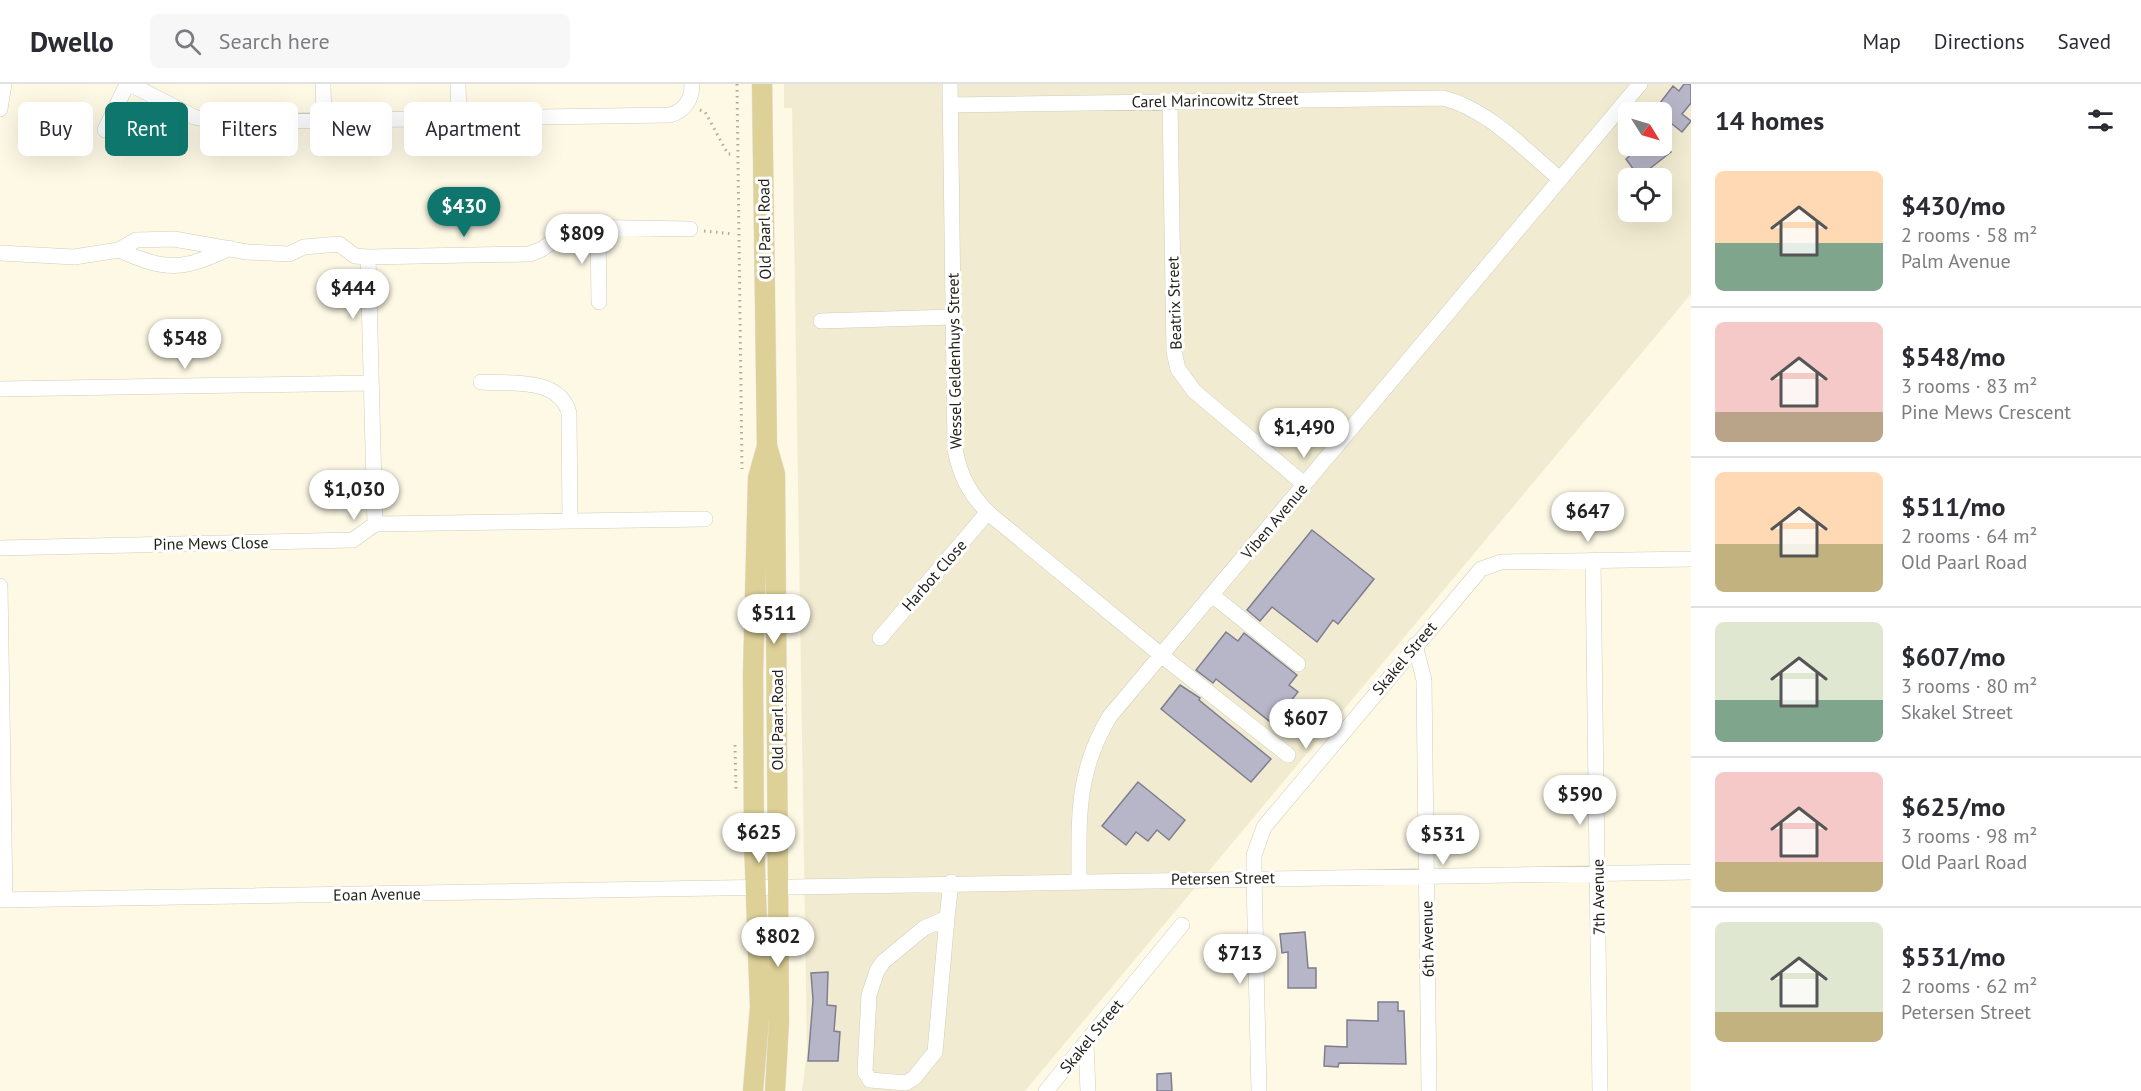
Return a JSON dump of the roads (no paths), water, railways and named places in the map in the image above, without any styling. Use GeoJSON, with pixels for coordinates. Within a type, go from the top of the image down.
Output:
{"type":"FeatureCollection","features":[{"type":"Feature","properties":{"kind":"main road","name":"Old Paarl Road"},"geometry":{"type":"LineString","coordinates":[[762,84],[767,446],[775,474],[779,1022],[775,1091]]}},
{"type":"Feature","properties":{"kind":"main road","name":"Old Paarl Road"},"geometry":{"type":"LineString","coordinates":[[753,1091],[760,1007],[752,736],[758,478],[767,446]]}},
{"type":"Feature","properties":{"kind":"street"},"geometry":{"type":"LineString","coordinates":[[0,109],[4,84]]}},
{"type":"Feature","properties":{"kind":"street"},"geometry":{"type":"LineString","coordinates":[[119,102],[128,84],[207,121],[310,120]]}},
{"type":"Feature","properties":{"kind":"street"},"geometry":{"type":"LineString","coordinates":[[323,84],[324,102]]}},
{"type":"Feature","properties":{"kind":"street"},"geometry":{"type":"LineString","coordinates":[[458,84],[459,102]]}},
{"type":"Feature","properties":{"kind":"street"},"geometry":{"type":"LineString","coordinates":[[542,117],[670,115],[680,111],[688,103],[692,84]]}},
{"type":"Feature","properties":{"kind":"street","name":"Wessel Geldenhuys Street"},"geometry":{"type":"LineString","coordinates":[[950,84],[957,463],[968,489],[988,512],[1161,655],[1288,755]]}},
{"type":"Feature","properties":{"kind":"street","name":"Viben Avenue"},"geometry":{"type":"LineString","coordinates":[[1079,880],[1078,811],[1081,790],[1092,750],[1110,716],[1640,84]]}},
{"type":"Feature","properties":{"kind":"street","name":"Carel Marincowitz Street"},"geometry":{"type":"LineString","coordinates":[[950,105],[1443,98],[1463,104],[1481,114],[1560,179]]}},
{"type":"Feature","properties":{"kind":"street","name":"Beatrix Street"},"geometry":{"type":"LineString","coordinates":[[1170,101],[1174,352],[1178,369],[1194,391],[1304,484]]}},
{"type":"Feature","properties":{"kind":"street"},"geometry":{"type":"LineString","coordinates":[[598,227],[599,302]]}},
{"type":"Feature","properties":{"kind":"street"},"geometry":{"type":"LineString","coordinates":[[0,253],[74,257],[119,250],[136,240],[174,239],[289,254],[303,247],[339,244],[355,256],[368,257],[530,254],[542,249],[570,228],[690,229]]}},
{"type":"Feature","properties":{"kind":"street"},"geometry":{"type":"LineString","coordinates":[[174,239],[176,266]]}},
{"type":"Feature","properties":{"kind":"street"},"geometry":{"type":"LineString","coordinates":[[119,250],[148,263],[176,266],[196,264],[230,248]]}},
{"type":"Feature","properties":{"kind":"street"},"geometry":{"type":"LineString","coordinates":[[368,257],[375,524],[705,519]]}},
{"type":"Feature","properties":{"kind":"street"},"geometry":{"type":"LineString","coordinates":[[821,321],[953,317]]}},
{"type":"Feature","properties":{"kind":"street"},"geometry":{"type":"LineString","coordinates":[[481,382],[538,385],[551,390],[563,399],[568,413],[570,521]]}},
{"type":"Feature","properties":{"kind":"street"},"geometry":{"type":"LineString","coordinates":[[0,389],[371,383]]}},
{"type":"Feature","properties":{"kind":"street","name":"Harbot Close"},"geometry":{"type":"LineString","coordinates":[[880,638],[988,512]]}},
{"type":"Feature","properties":{"kind":"street","name":"Pine Mews Close"},"geometry":{"type":"LineString","coordinates":[[0,548],[353,540],[375,524]]}},
{"type":"Feature","properties":{"kind":"street"},"geometry":{"type":"LineString","coordinates":[[1593,560],[1691,559]]}},
{"type":"Feature","properties":{"kind":"street","name":"Skakel Street"},"geometry":{"type":"LineString","coordinates":[[1259,1091],[1254,855],[1263,827],[1473,576],[1490,564],[1593,560]]}},
{"type":"Feature","properties":{"kind":"street","name":"7th Avenue"},"geometry":{"type":"LineString","coordinates":[[1593,560],[1600,1091]]}},
{"type":"Feature","properties":{"kind":"street"},"geometry":{"type":"LineString","coordinates":[[0,586],[2,900]]}},
{"type":"Feature","properties":{"kind":"street"},"geometry":{"type":"LineString","coordinates":[[1212,595],[1298,664]]}},
{"type":"Feature","properties":{"kind":"street","name":"6th Avenue"},"geometry":{"type":"LineString","coordinates":[[1415,645],[1424,681],[1430,1091]]}},
{"type":"Feature","properties":{"kind":"street","name":"Petersen Street"},"geometry":{"type":"LineString","coordinates":[[755,887],[1254,877],[1691,872]]}},
{"type":"Feature","properties":{"kind":"street"},"geometry":{"type":"LineString","coordinates":[[947,918],[930,923],[884,962],[873,981],[869,995],[865,1072],[875,1082],[906,1083],[911,1081],[935,1052],[951,882]]}},
{"type":"Feature","properties":{"kind":"street","name":"Eoan Avenue"},"geometry":{"type":"LineString","coordinates":[[2,900],[755,887]]}},
{"type":"Feature","properties":{"kind":"street","name":"Skakel Street"},"geometry":{"type":"LineString","coordinates":[[1046,1091],[1182,925]]}},
{"type":"Feature","properties":{"kind":"street"},"geometry":{"type":"LineString","coordinates":[[1086,1043],[1088,1091]]}}]}
